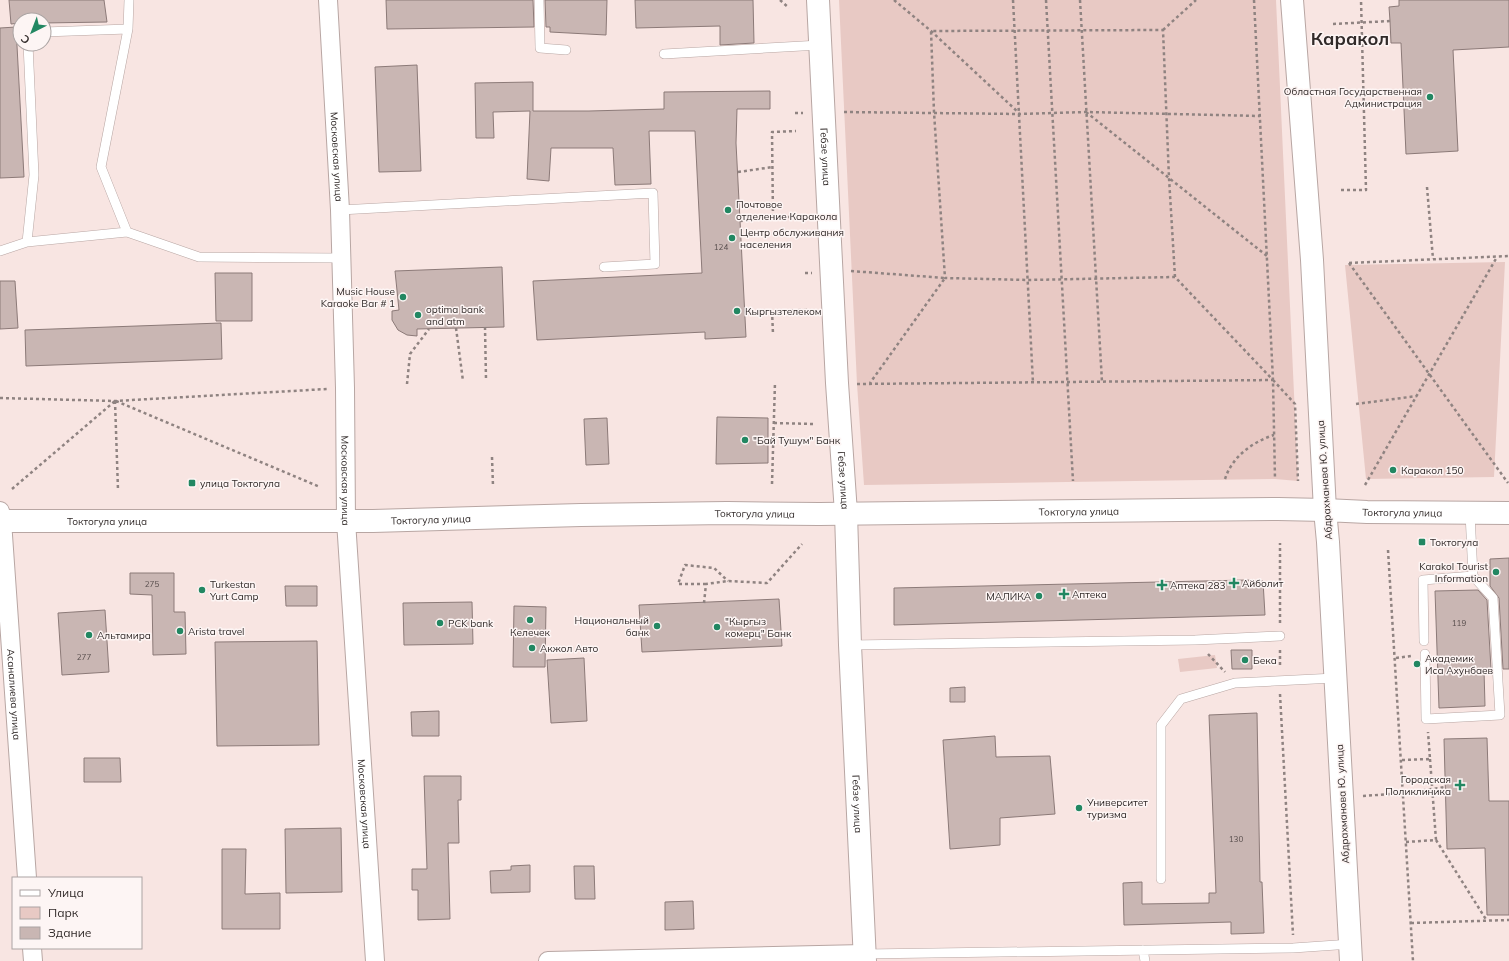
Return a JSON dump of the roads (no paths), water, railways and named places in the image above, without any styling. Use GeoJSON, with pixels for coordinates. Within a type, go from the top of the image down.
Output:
{"type":"FeatureCollection","features":[{"type":"Feature","properties":{"kind":"main road","name":"Гебзе улица"},"geometry":{"type":"LineString","coordinates":[[818,0],[846,513],[850,645],[865,957]]}},
{"type":"Feature","properties":{"kind":"main road","name":"Абдрахманова Ю. улица"},"geometry":{"type":"LineString","coordinates":[[1292,0],[1312,260],[1351,953]]}},
{"type":"Feature","properties":{"kind":"main road","name":"Токтогула улица"},"geometry":{"type":"LineString","coordinates":[[1,518],[346,521],[581,515],[1262,509],[1509,513]]}},
{"type":"Feature","properties":{"kind":"street","name":"Московская улица"},"geometry":{"type":"LineString","coordinates":[[328,0],[340,210],[345,388],[346,521],[375,961]]}},
{"type":"Feature","properties":{"kind":"street","name":"Асаналиева улица"},"geometry":{"type":"LineString","coordinates":[[1,518],[28,877]]}},
{"type":"Feature","properties":{"kind":"street"},"geometry":{"type":"LineString","coordinates":[[32,949],[33,961]]}},
{"type":"Feature","properties":{"kind":"street"},"geometry":{"type":"LineString","coordinates":[[548,961],[865,957]]}},
{"type":"Feature","properties":{"kind":"lane"},"geometry":{"type":"LineString","coordinates":[[127,232],[101,167],[128,29],[129,0]]}},
{"type":"Feature","properties":{"kind":"lane"},"geometry":{"type":"LineString","coordinates":[[539,0],[540,48],[566,50]]}},
{"type":"Feature","properties":{"kind":"lane"},"geometry":{"type":"LineString","coordinates":[[52,32],[128,29]]}},
{"type":"Feature","properties":{"kind":"lane"},"geometry":{"type":"LineString","coordinates":[[664,54],[820,45]]}},
{"type":"Feature","properties":{"kind":"lane"},"geometry":{"type":"LineString","coordinates":[[26,242],[34,175],[28,52]]}},
{"type":"Feature","properties":{"kind":"lane"},"geometry":{"type":"LineString","coordinates":[[340,210],[653,193],[655,264],[604,268]]}},
{"type":"Feature","properties":{"kind":"lane"},"geometry":{"type":"LineString","coordinates":[[0,251],[26,242],[127,232],[199,257],[341,258]]}},
{"type":"Feature","properties":{"kind":"lane"},"geometry":{"type":"LineString","coordinates":[[1425,654],[1426,719],[1500,715],[1493,598],[1473,576],[1470,513]]}},
{"type":"Feature","properties":{"kind":"lane"},"geometry":{"type":"LineString","coordinates":[[1424,641],[1423,580],[1473,576]]}},
{"type":"Feature","properties":{"kind":"lane"},"geometry":{"type":"LineString","coordinates":[[850,645],[1195,640],[1280,636]]}},
{"type":"Feature","properties":{"kind":"lane"},"geometry":{"type":"LineString","coordinates":[[1161,879],[1161,725],[1181,699],[1235,683],[1335,678]]}},
{"type":"Feature","properties":{"kind":"lane"},"geometry":{"type":"LineString","coordinates":[[865,957],[1293,948],[1351,953]]}},
{"type":"Feature","properties":{"kind":"lane"},"geometry":{"type":"LineString","coordinates":[[1143,950],[1145,961]]}},
{"type":"Feature","properties":{"kind":"place","name":"Областная Государственная Администрация"},"geometry":{"type":"Point","coordinates":[1430,97]}},
{"type":"Feature","properties":{"kind":"place","name":"Почтовое отделение Каракола"},"geometry":{"type":"Point","coordinates":[728,210]}},
{"type":"Feature","properties":{"kind":"place","name":"Центр обслуживания населения"},"geometry":{"type":"Point","coordinates":[732,238]}},
{"type":"Feature","properties":{"kind":"place","name":"Music House Karaoke Bar # 1"},"geometry":{"type":"Point","coordinates":[403,297]}},
{"type":"Feature","properties":{"kind":"place","name":"Кыргызтелеком"},"geometry":{"type":"Point","coordinates":[737,311]}},
{"type":"Feature","properties":{"kind":"place","name":"optima bank and atm"},"geometry":{"type":"Point","coordinates":[418,315]}},
{"type":"Feature","properties":{"kind":"place","name":"\"Бай Тушум\" Банк"},"geometry":{"type":"Point","coordinates":[745,440]}},
{"type":"Feature","properties":{"kind":"place","name":"Каракол 150"},"geometry":{"type":"Point","coordinates":[1393,470]}},
{"type":"Feature","properties":{"kind":"place","name":"улица Токтогула"},"geometry":{"type":"Point","coordinates":[192,483]}},
{"type":"Feature","properties":{"kind":"place","name":"Токтогула"},"geometry":{"type":"Point","coordinates":[1422,542]}},
{"type":"Feature","properties":{"kind":"place","name":"Karakol Tourist Information"},"geometry":{"type":"Point","coordinates":[1496,572]}},
{"type":"Feature","properties":{"kind":"place","name":"Айболит"},"geometry":{"type":"Point","coordinates":[1234,583]}},
{"type":"Feature","properties":{"kind":"place","name":"Аптека 283"},"geometry":{"type":"Point","coordinates":[1162,585]}},
{"type":"Feature","properties":{"kind":"place","name":"Turkestan Yurt Camp"},"geometry":{"type":"Point","coordinates":[202,590]}},
{"type":"Feature","properties":{"kind":"place","name":"Аптека"},"geometry":{"type":"Point","coordinates":[1064,594]}},
{"type":"Feature","properties":{"kind":"place","name":"МАЛИКА"},"geometry":{"type":"Point","coordinates":[1039,596]}},
{"type":"Feature","properties":{"kind":"place","name":"Келечек"},"geometry":{"type":"Point","coordinates":[530,620]}},
{"type":"Feature","properties":{"kind":"place","name":"PCK bank"},"geometry":{"type":"Point","coordinates":[440,623]}},
{"type":"Feature","properties":{"kind":"place","name":"Национальный банк"},"geometry":{"type":"Point","coordinates":[657,626]}},
{"type":"Feature","properties":{"kind":"place","name":"\"Кыргыз комерц\" Банк"},"geometry":{"type":"Point","coordinates":[717,627]}},
{"type":"Feature","properties":{"kind":"place","name":"Arista travel"},"geometry":{"type":"Point","coordinates":[180,631]}},
{"type":"Feature","properties":{"kind":"place","name":"Альтамира"},"geometry":{"type":"Point","coordinates":[89,635]}},
{"type":"Feature","properties":{"kind":"place","name":"Акжол Авто"},"geometry":{"type":"Point","coordinates":[532,648]}},
{"type":"Feature","properties":{"kind":"place","name":"Бека"},"geometry":{"type":"Point","coordinates":[1245,660]}},
{"type":"Feature","properties":{"kind":"place","name":"Академик Иса Ахунбаев"},"geometry":{"type":"Point","coordinates":[1417,664]}},
{"type":"Feature","properties":{"kind":"place","name":"Городская Поликлиника"},"geometry":{"type":"Point","coordinates":[1460,785]}},
{"type":"Feature","properties":{"kind":"place","name":"Университет туризма"},"geometry":{"type":"Point","coordinates":[1079,808]}},
{"type":"Feature","properties":{"kind":"district","name":"Каракол"},"geometry":{"type":"Point","coordinates":[1350,39]}}]}
